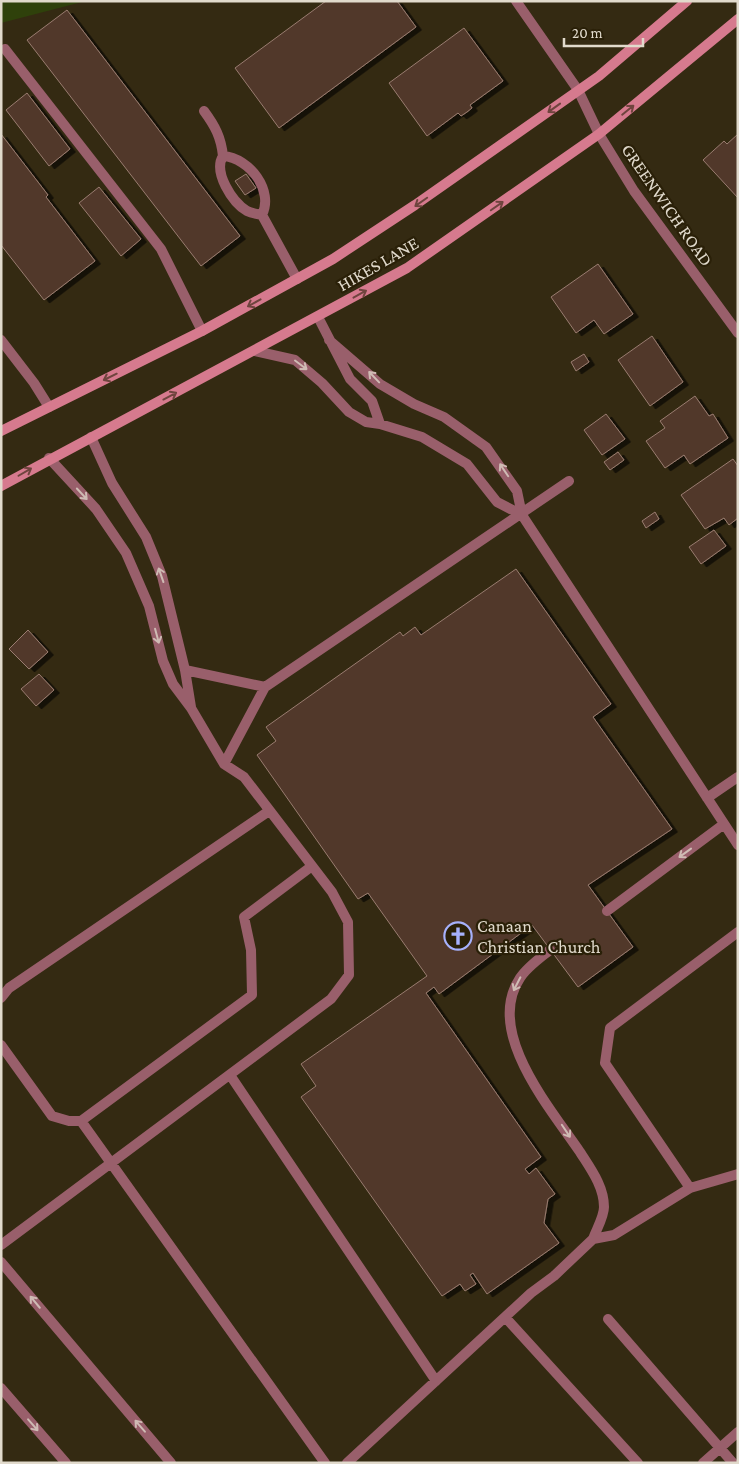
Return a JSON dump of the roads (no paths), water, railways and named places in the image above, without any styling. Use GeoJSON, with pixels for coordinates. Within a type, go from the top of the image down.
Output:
{"type":"FeatureCollection","features":[{"type":"Feature","properties":{"kind":"main road","name":"HIKES LANE"},"geometry":{"type":"LineString","coordinates":[[1,431],[202,331],[333,259],[415,205],[578,90],[687,1]]}},
{"type":"Feature","properties":{"kind":"main road","name":"HIKES LANE"},"geometry":{"type":"LineString","coordinates":[[1,486],[49,458],[91,438],[255,351],[407,268],[599,134],[738,19]]}},
{"type":"Feature","properties":{"kind":"street","name":"GREENWICH ROAD"},"geometry":{"type":"LineString","coordinates":[[516,1],[578,90],[599,134],[634,191],[738,333]]}},
{"type":"Feature","properties":{"kind":"street"},"geometry":{"type":"LineString","coordinates":[[5,49],[161,249],[202,331]]}},
{"type":"Feature","properties":{"kind":"street"},"geometry":{"type":"LineString","coordinates":[[204,111],[216,127],[223,156],[220,162],[220,169],[229,190],[246,210],[262,215],[297,279]]}},
{"type":"Feature","properties":{"kind":"street"},"geometry":{"type":"LineString","coordinates":[[223,156],[230,156],[244,163],[255,175],[266,198],[267,206],[262,215]]}},
{"type":"Feature","properties":{"kind":"street"},"geometry":{"type":"LineString","coordinates":[[318,317],[350,379],[372,401],[380,424]]}},
{"type":"Feature","properties":{"kind":"street"},"geometry":{"type":"LineString","coordinates":[[1,340],[34,382],[49,407]]}},
{"type":"Feature","properties":{"kind":"street"},"geometry":{"type":"LineString","coordinates":[[329,340],[369,372],[380,384],[414,404],[444,417],[486,447],[517,491],[522,515],[738,845]]}},
{"type":"Feature","properties":{"kind":"street"},"geometry":{"type":"LineString","coordinates":[[255,351],[295,360],[322,383],[349,412],[366,422],[380,424],[422,437],[467,464],[498,502],[522,515]]}},
{"type":"Feature","properties":{"kind":"street"},"geometry":{"type":"LineString","coordinates":[[91,438],[112,483],[133,513],[162,576],[185,670],[191,708]]}},
{"type":"Feature","properties":{"kind":"street"},"geometry":{"type":"LineString","coordinates":[[1,1245],[331,999],[349,976],[348,922],[332,892],[268,811],[244,777],[224,764],[191,708],[173,684],[163,661],[149,606],[126,553],[96,510],[49,458]]}},
{"type":"Feature","properties":{"kind":"street"},"geometry":{"type":"LineString","coordinates":[[224,764],[265,686],[522,515],[569,481]]}},
{"type":"Feature","properties":{"kind":"street"},"geometry":{"type":"LineString","coordinates":[[185,670],[265,686]]}},
{"type":"Feature","properties":{"kind":"street"},"geometry":{"type":"LineString","coordinates":[[707,798],[738,777]]}},
{"type":"Feature","properties":{"kind":"street"},"geometry":{"type":"LineString","coordinates":[[1,998],[9,988],[268,811]]}},
{"type":"Feature","properties":{"kind":"street"},"geometry":{"type":"LineString","coordinates":[[606,911],[724,824]]}},
{"type":"Feature","properties":{"kind":"street"},"geometry":{"type":"LineString","coordinates":[[1,1045],[52,1116],[69,1121],[81,1121],[252,995],[251,950],[244,916],[312,866]]}},
{"type":"Feature","properties":{"kind":"street"},"geometry":{"type":"LineString","coordinates":[[690,1188],[606,1063],[610,1028],[738,932]]}},
{"type":"Feature","properties":{"kind":"street"},"geometry":{"type":"LineString","coordinates":[[347,1463],[504,1317],[554,1276],[593,1239],[604,1208],[597,1178],[532,1080],[521,1061],[513,1038],[510,1014],[513,993],[520,978],[550,950]]}},
{"type":"Feature","properties":{"kind":"street"},"geometry":{"type":"LineString","coordinates":[[230,1075],[436,1381]]}},
{"type":"Feature","properties":{"kind":"street"},"geometry":{"type":"LineString","coordinates":[[81,1121],[325,1463]]}},
{"type":"Feature","properties":{"kind":"street"},"geometry":{"type":"LineString","coordinates":[[593,1239],[614,1235],[690,1188],[738,1174]]}},
{"type":"Feature","properties":{"kind":"street"},"geometry":{"type":"LineString","coordinates":[[1,1262],[171,1463]]}},
{"type":"Feature","properties":{"kind":"street"},"geometry":{"type":"LineString","coordinates":[[504,1317],[638,1463]]}},
{"type":"Feature","properties":{"kind":"street"},"geometry":{"type":"LineString","coordinates":[[608,1319],[733,1463]]}},
{"type":"Feature","properties":{"kind":"street"},"geometry":{"type":"LineString","coordinates":[[1,1388],[66,1463]]}},
{"type":"Feature","properties":{"kind":"street"},"geometry":{"type":"LineString","coordinates":[[703,1463],[738,1432]]}},
{"type":"Feature","properties":{"kind":"place","name":"Canaan Christian Church"},"geometry":{"type":"Point","coordinates":[458,936]}}]}
